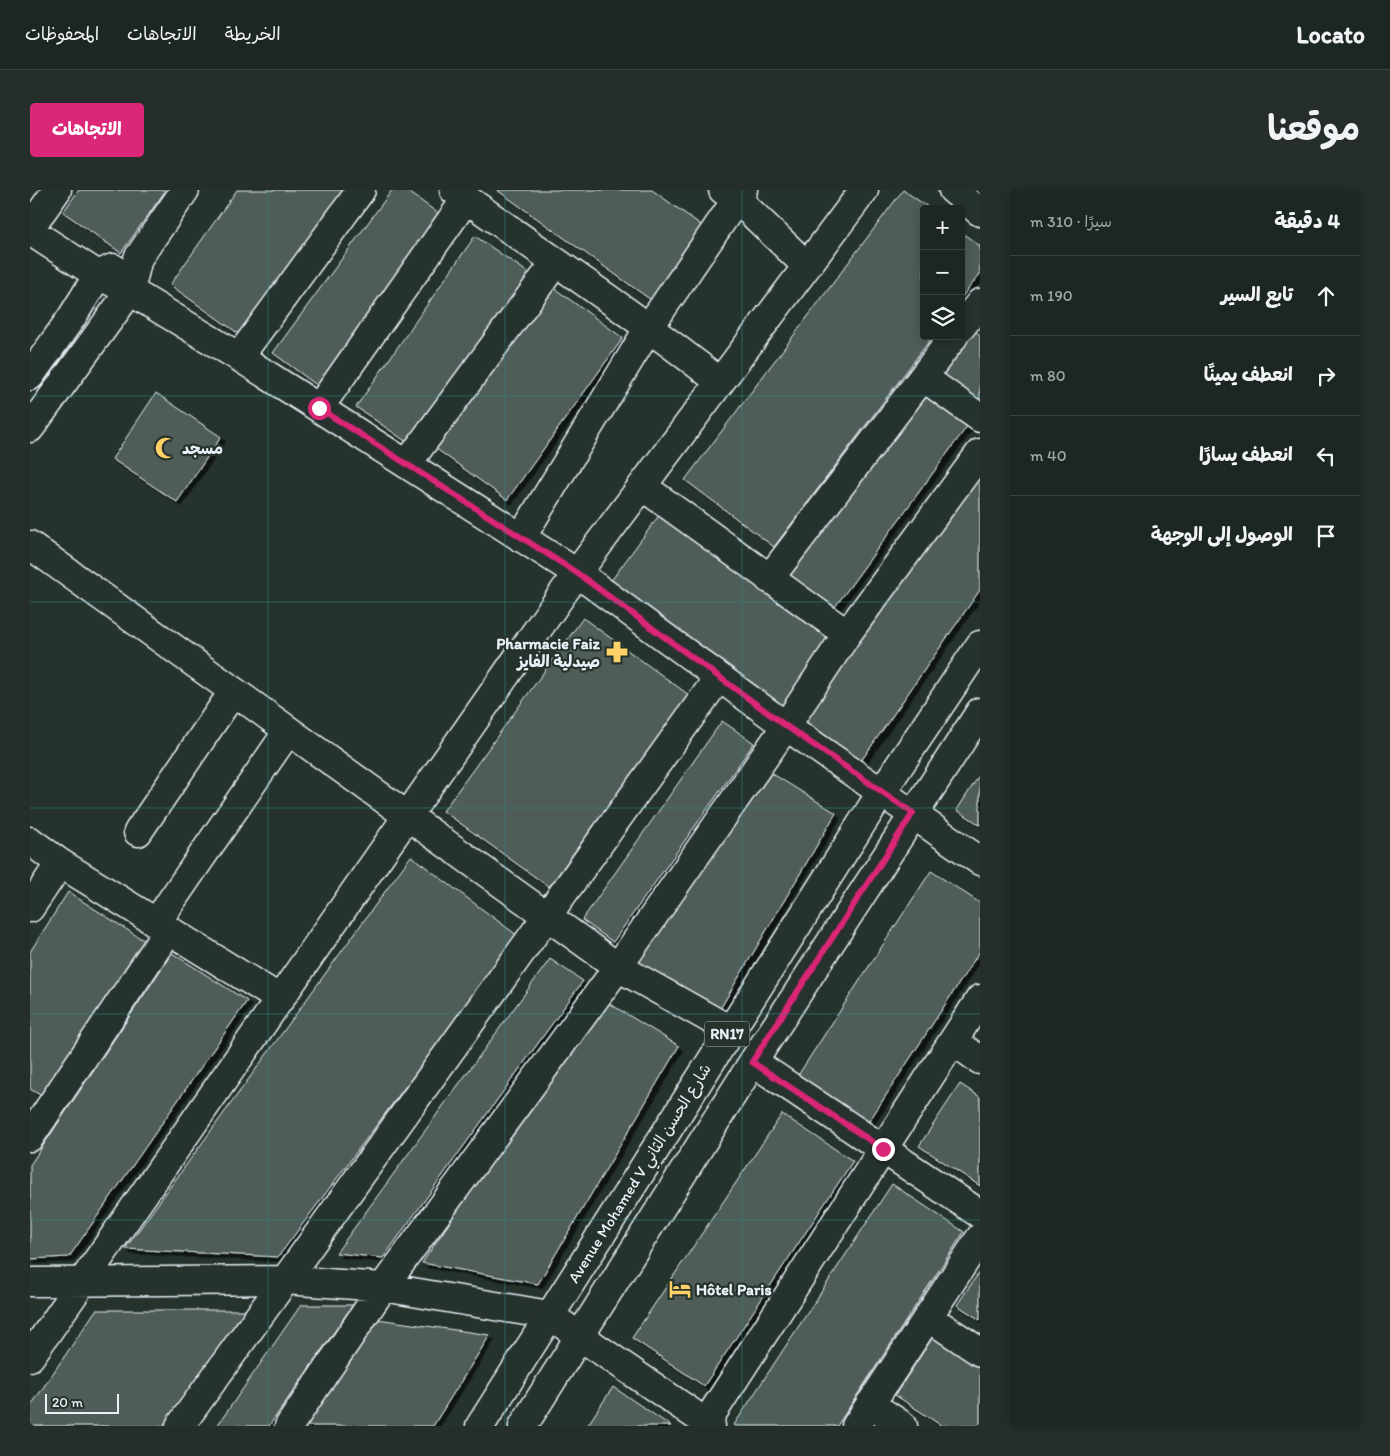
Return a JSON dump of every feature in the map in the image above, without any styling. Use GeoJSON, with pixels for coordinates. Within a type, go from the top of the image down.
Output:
{"type":"FeatureCollection","features":[{"type":"Feature","properties":{"kind":"street"},"geometry":{"type":"LineString","coordinates":[[57,190],[30,230],[98,274],[130,291],[239,357],[577,573],[786,726],[980,861]]}},
{"type":"Feature","properties":{"kind":"street"},"geometry":{"type":"LineString","coordinates":[[30,428],[130,291],[138,258],[185,190]]}},
{"type":"Feature","properties":{"kind":"street"},"geometry":{"type":"LineString","coordinates":[[239,357],[361,190]]}},
{"type":"Feature","properties":{"kind":"street"},"geometry":{"type":"LineString","coordinates":[[30,1357],[577,573],[864,190]]}},
{"type":"Feature","properties":{"kind":"street"},"geometry":{"type":"LineString","coordinates":[[952,190],[980,212]]}},
{"type":"Feature","properties":{"kind":"street"},"geometry":{"type":"LineString","coordinates":[[521,538],[650,326],[735,193],[807,266]]}},
{"type":"Feature","properties":{"kind":"street"},"geometry":{"type":"LineString","coordinates":[[319,408],[460,194],[555,262],[650,326],[720,382]]}},
{"type":"Feature","properties":{"kind":"street"},"geometry":{"type":"LineString","coordinates":[[30,376],[72,317],[98,274],[138,258]]}},
{"type":"Feature","properties":{"kind":"street"},"geometry":{"type":"LineString","coordinates":[[407,464],[555,262]]}},
{"type":"Feature","properties":{"kind":"street"},"geometry":{"type":"LineString","coordinates":[[965,322],[980,303]]}},
{"type":"Feature","properties":{"kind":"street"},"geometry":{"type":"LineString","coordinates":[[769,579],[951,340]]}},
{"type":"Feature","properties":{"kind":"street"},"geometry":{"type":"LineString","coordinates":[[923,377],[980,418]]}},
{"type":"Feature","properties":{"kind":"street"},"geometry":{"type":"LineString","coordinates":[[289,1426],[384,1287],[618,967],[786,726],[847,634],[980,453]]}},
{"type":"Feature","properties":{"kind":"street"},"geometry":{"type":"LineString","coordinates":[[642,486],[847,634]]}},
{"type":"Feature","properties":{"kind":"street"},"geometry":{"type":"LineString","coordinates":[[30,545],[618,967],[730,1030]]}},
{"type":"Feature","properties":{"kind":"street","name":"Avenue Mohamed V شارع الحسن الثاني"},"geometry":{"type":"LineString","coordinates":[[480,1426],[730,1030],[882,793],[980,645]]}},
{"type":"Feature","properties":{"kind":"street"},"geometry":{"type":"LineString","coordinates":[[180,1426],[545,916],[719,677]]}},
{"type":"Feature","properties":{"kind":"street"},"geometry":{"type":"LineString","coordinates":[[138,832],[233,692]]}},
{"type":"Feature","properties":{"kind":"street","name":"RN17"},"geometry":{"type":"LineString","coordinates":[[522,1426],[752,1062],[980,712]]}},
{"type":"Feature","properties":{"kind":"street"},"geometry":{"type":"LineString","coordinates":[[34,1121],[288,731]]}},
{"type":"Feature","properties":{"kind":"street"},"geometry":{"type":"LineString","coordinates":[[30,841],[60,863],[280,999]]}},
{"type":"Feature","properties":{"kind":"street"},"geometry":{"type":"LineString","coordinates":[[30,908],[60,863]]}},
{"type":"Feature","properties":{"kind":"street"},"geometry":{"type":"LineString","coordinates":[[30,1282],[285,1280],[384,1287],[549,1315],[707,1425],[980,999]]}},
{"type":"Feature","properties":{"kind":"street"},"geometry":{"type":"LineString","coordinates":[[953,1041],[980,1060]]}},
{"type":"Feature","properties":{"kind":"street"},"geometry":{"type":"LineString","coordinates":[[752,1062],[980,1214]]}},
{"type":"Feature","properties":{"kind":"street"},"geometry":{"type":"LineString","coordinates":[[904,1426],[863,1415],[980,1238]]}},
{"type":"Feature","properties":{"kind":"street"},"geometry":{"type":"LineString","coordinates":[[928,1317],[980,1352]]}},
{"type":"Feature","properties":{"kind":"building"},"geometry":{"type":"Polygon","coordinates":[[[79,190],[166,190],[121,253],[63,212],[79,190]]]}},
{"type":"Feature","properties":{"kind":"building"},"geometry":{"type":"Polygon","coordinates":[[[237,190],[352,190],[246,339],[170,285],[237,190]]]}},
{"type":"Feature","properties":{"kind":"building"},"geometry":{"type":"Polygon","coordinates":[[[392,190],[406,190],[446,219],[322,389],[273,353],[392,190]]]}},
{"type":"Feature","properties":{"kind":"building"},"geometry":{"type":"Polygon","coordinates":[[[497,190],[652,190],[704,227],[651,300],[497,190]]]}},
{"type":"Feature","properties":{"kind":"building"},"geometry":{"type":"Polygon","coordinates":[[[903,190],[925,205],[920,205],[920,340],[930,340],[774,547],[685,480],[903,190]]]}},
{"type":"Feature","properties":{"kind":"building"},"geometry":{"type":"Polygon","coordinates":[[[965,235],[980,246],[980,274],[965,293],[965,235]]]}},
{"type":"Feature","properties":{"kind":"building"},"geometry":{"type":"Polygon","coordinates":[[[475,236],[533,276],[414,447],[356,407],[475,236]]]}},
{"type":"Feature","properties":{"kind":"building"},"geometry":{"type":"Polygon","coordinates":[[[551,286],[623,338],[507,500],[435,448],[551,286]]]}},
{"type":"Feature","properties":{"kind":"building"},"geometry":{"type":"Polygon","coordinates":[[[974,330],[980,335],[980,403],[941,374],[974,330]]]}},
{"type":"Feature","properties":{"kind":"building"},"geometry":{"type":"Polygon","coordinates":[[[923,391],[968,425],[832,611],[786,577],[923,391]]]}},
{"type":"Feature","properties":{"kind":"building","name":"مسجد"},"geometry":{"type":"Polygon","coordinates":[[[156,393],[221,437],[177,502],[112,459],[156,393]]]}},
{"type":"Feature","properties":{"kind":"building"},"geometry":{"type":"Polygon","coordinates":[[[980,467],[980,590],[861,761],[804,721],[980,467]]]}},
{"type":"Feature","properties":{"kind":"building"},"geometry":{"type":"Polygon","coordinates":[[[660,514],[834,641],[782,712],[608,585],[660,514]]]}},
{"type":"Feature","properties":{"kind":"building"},"geometry":{"type":"Polygon","coordinates":[[[583,618],[689,695],[549,887],[443,811],[583,618]]]}},
{"type":"Feature","properties":{"kind":"building"},"geometry":{"type":"Polygon","coordinates":[[[722,721],[754,743],[613,942],[582,920],[722,721]]]}},
{"type":"Feature","properties":{"kind":"building"},"geometry":{"type":"Polygon","coordinates":[[[763,768],[836,813],[720,1009],[632,962],[763,768]]]}},
{"type":"Feature","properties":{"kind":"building"},"geometry":{"type":"Polygon","coordinates":[[[980,774],[980,825],[957,810],[980,774]]]}},
{"type":"Feature","properties":{"kind":"building"},"geometry":{"type":"Polygon","coordinates":[[[411,856],[518,936],[278,1257],[125,1249],[411,856]]]}},
{"type":"Feature","properties":{"kind":"building"},"geometry":{"type":"Polygon","coordinates":[[[931,871],[980,903],[980,951],[866,1126],[795,1080],[931,871]]]}},
{"type":"Feature","properties":{"kind":"building"},"geometry":{"type":"Polygon","coordinates":[[[68,892],[151,945],[45,1098],[30,1089],[30,952],[68,892]]]}},
{"type":"Feature","properties":{"kind":"building"},"geometry":{"type":"Polygon","coordinates":[[[172,953],[247,1001],[69,1257],[30,1259],[30,1165],[172,953]]]}},
{"type":"Feature","properties":{"kind":"building"},"geometry":{"type":"Polygon","coordinates":[[[550,959],[583,981],[383,1258],[336,1253],[550,959]]]}},
{"type":"Feature","properties":{"kind":"building"},"geometry":{"type":"Polygon","coordinates":[[[602,999],[679,1046],[538,1284],[422,1263],[602,999]]]}},
{"type":"Feature","properties":{"kind":"building"},"geometry":{"type":"Polygon","coordinates":[[[960,1084],[980,1097],[980,1186],[919,1146],[960,1084]]]}},
{"type":"Feature","properties":{"kind":"building"},"geometry":{"type":"Polygon","coordinates":[[[782,1114],[853,1161],[704,1386],[632,1338],[782,1114]]]}},
{"type":"Feature","properties":{"kind":"building"},"geometry":{"type":"Polygon","coordinates":[[[892,1184],[964,1232],[837,1426],[734,1425],[892,1184]]]}},
{"type":"Feature","properties":{"kind":"building"},"geometry":{"type":"Polygon","coordinates":[[[980,1271],[980,1320],[957,1305],[980,1271]]]}},
{"type":"Feature","properties":{"kind":"building"},"geometry":{"type":"Polygon","coordinates":[[[301,1305],[353,1305],[269,1426],[217,1426],[301,1305]]]}},
{"type":"Feature","properties":{"kind":"building"},"geometry":{"type":"Polygon","coordinates":[[[96,1310],[245,1310],[163,1426],[30,1426],[30,1407],[96,1310]]]}},
{"type":"Feature","properties":{"kind":"building"},"geometry":{"type":"Polygon","coordinates":[[[377,1319],[490,1335],[433,1426],[304,1426],[377,1319]]]}},
{"type":"Feature","properties":{"kind":"building"},"geometry":{"type":"Polygon","coordinates":[[[933,1337],[980,1368],[980,1426],[942,1426],[895,1395],[933,1337]]]}},
{"type":"Feature","properties":{"kind":"building"},"geometry":{"type":"Polygon","coordinates":[[[613,1387],[671,1426],[587,1426],[613,1387]]]}},
{"type":"Feature","properties":{"kind":"place","name":"مسجد"},"geometry":{"type":"Point","coordinates":[166,448]}},
{"type":"Feature","properties":{"kind":"place","name":"Pharmacie Faiz صيدلية الفايز"},"geometry":{"type":"Point","coordinates":[617,652]}},
{"type":"Feature","properties":{"kind":"place","name":"Hôtel Paris"},"geometry":{"type":"Point","coordinates":[680,1289]}},
{"type":"Feature","properties":{"kind":"route"},"geometry":{"type":"LineString","coordinates":[[319,408],[577,573],[786,726],[913,813],[752,1062],[883,1149]]}}]}
